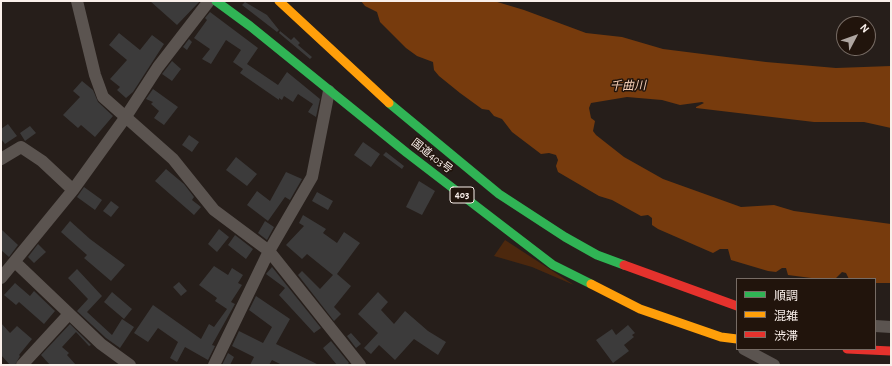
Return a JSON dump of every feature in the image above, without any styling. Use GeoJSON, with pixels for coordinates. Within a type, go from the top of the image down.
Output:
{"type":"FeatureCollection","features":[{"type":"Feature","properties":{"kind":"main road","name":"国道403号"},"geometry":{"type":"LineString","coordinates":[[216,1],[250,26],[330,91],[554,265],[640,309],[720,337],[736,339]]}},
{"type":"Feature","properties":{"kind":"main road"},"geometry":{"type":"LineString","coordinates":[[279,1],[383,98],[499,194],[598,255],[692,291],[736,306]]}},
{"type":"Feature","properties":{"kind":"main road"},"geometry":{"type":"LineString","coordinates":[[869,350],[891,351]]}},
{"type":"Feature","properties":{"kind":"street"},"geometry":{"type":"LineString","coordinates":[[77,1],[95,75],[103,97],[173,159],[214,210],[269,251],[360,365]]}},
{"type":"Feature","properties":{"kind":"street"},"geometry":{"type":"LineString","coordinates":[[1,278],[73,190],[125,118],[158,67],[209,1]]}},
{"type":"Feature","properties":{"kind":"street"},"geometry":{"type":"LineString","coordinates":[[214,365],[269,251],[312,177],[330,91]]}},
{"type":"Feature","properties":{"kind":"street"},"geometry":{"type":"LineString","coordinates":[[1,159],[21,147],[42,161],[73,190]]}},
{"type":"Feature","properties":{"kind":"street"},"geometry":{"type":"LineString","coordinates":[[15,262],[101,344],[130,365]]}},
{"type":"Feature","properties":{"kind":"street"},"geometry":{"type":"LineString","coordinates":[[22,365],[69,314]]}},
{"type":"Feature","properties":{"kind":"street"},"geometry":{"type":"LineString","coordinates":[[876,326],[891,327]]}},
{"type":"Feature","properties":{"kind":"street"},"geometry":{"type":"LineString","coordinates":[[720,337],[736,345]]}},
{"type":"Feature","properties":{"kind":"street"},"geometry":{"type":"LineString","coordinates":[[746,350],[774,365]]}},
{"type":"Feature","properties":{"kind":"shaded area"},"geometry":{"type":"Polygon","coordinates":[[[505,240],[574,285],[532,267],[494,256],[505,240]]]}},
{"type":"Feature","properties":{"kind":"water","name":"千曲川"},"geometry":{"type":"Polygon","coordinates":[[[361,1],[494,1],[524,10],[586,33],[622,37],[663,49],[766,62],[836,68],[891,66],[891,128],[864,122],[814,122],[696,108],[704,103],[702,102],[680,105],[662,100],[627,97],[591,103],[589,108],[591,118],[595,121],[593,131],[596,135],[624,157],[663,179],[741,207],[774,205],[794,211],[891,224],[891,283],[876,283],[876,278],[848,278],[846,273],[842,272],[836,278],[811,278],[788,275],[786,268],[782,268],[776,272],[768,271],[731,260],[728,249],[720,249],[713,253],[658,229],[652,225],[652,218],[648,215],[641,216],[612,200],[599,196],[558,172],[556,166],[558,160],[556,155],[549,153],[541,154],[512,132],[502,119],[494,116],[489,110],[482,109],[460,93],[439,76],[434,70],[433,62],[417,56],[406,48],[380,22],[377,12],[365,6],[361,1]]]}},
{"type":"Feature","properties":{"kind":"building"},"geometry":{"type":"Polygon","coordinates":[[[150,1],[200,1],[177,25],[150,1]]]}},
{"type":"Feature","properties":{"kind":"building"},"geometry":{"type":"Polygon","coordinates":[[[245,2],[267,15],[279,30],[277,32],[242,5],[245,2]]]}},
{"type":"Feature","properties":{"kind":"building"},"geometry":{"type":"Polygon","coordinates":[[[210,12],[258,48],[247,64],[278,85],[287,72],[320,99],[316,117],[308,112],[313,104],[298,94],[293,102],[284,96],[282,100],[279,98],[279,100],[240,73],[243,69],[233,62],[241,50],[226,40],[211,64],[202,59],[210,49],[194,38],[207,20],[205,18],[210,12]]]}},
{"type":"Feature","properties":{"kind":"building"},"geometry":{"type":"Polygon","coordinates":[[[280,31],[291,40],[294,37],[300,43],[298,45],[312,57],[310,59],[279,33],[280,31]]]}},
{"type":"Feature","properties":{"kind":"building"},"geometry":{"type":"Polygon","coordinates":[[[119,33],[140,50],[152,35],[164,44],[133,92],[126,98],[117,90],[120,87],[110,79],[127,60],[109,45],[119,33]]]}},
{"type":"Feature","properties":{"kind":"building"},"geometry":{"type":"Polygon","coordinates":[[[189,39],[192,42],[187,50],[183,47],[189,39]]]}},
{"type":"Feature","properties":{"kind":"building"},"geometry":{"type":"Polygon","coordinates":[[[172,61],[181,69],[172,81],[162,74],[172,61]]]}},
{"type":"Feature","properties":{"kind":"building"},"geometry":{"type":"Polygon","coordinates":[[[82,81],[93,90],[98,102],[113,116],[95,137],[81,125],[78,128],[63,115],[80,97],[73,91],[82,81]]]}},
{"type":"Feature","properties":{"kind":"building"},"geometry":{"type":"Polygon","coordinates":[[[153,89],[178,107],[164,125],[154,118],[159,111],[151,104],[153,102],[146,99],[153,89]]]}},
{"type":"Feature","properties":{"kind":"building"},"geometry":{"type":"Polygon","coordinates":[[[8,124],[17,136],[5,144],[1,139],[1,129],[8,124]]]}},
{"type":"Feature","properties":{"kind":"building"},"geometry":{"type":"Polygon","coordinates":[[[30,126],[36,133],[25,141],[20,133],[30,126]]]}},
{"type":"Feature","properties":{"kind":"building"},"geometry":{"type":"Polygon","coordinates":[[[189,135],[199,142],[192,152],[182,145],[189,135]]]}},
{"type":"Feature","properties":{"kind":"building"},"geometry":{"type":"Polygon","coordinates":[[[363,142],[380,154],[371,167],[354,155],[363,142]]]}},
{"type":"Feature","properties":{"kind":"building"},"geometry":{"type":"Polygon","coordinates":[[[386,152],[404,166],[402,169],[383,155],[386,152]]]}},
{"type":"Feature","properties":{"kind":"building"},"geometry":{"type":"Polygon","coordinates":[[[236,157],[257,174],[247,186],[226,170],[236,157]]]}},
{"type":"Feature","properties":{"kind":"building"},"geometry":{"type":"Polygon","coordinates":[[[166,169],[184,184],[194,197],[192,200],[201,207],[194,215],[155,181],[166,169]]]}},
{"type":"Feature","properties":{"kind":"building"},"geometry":{"type":"Polygon","coordinates":[[[286,172],[302,179],[290,200],[285,197],[268,221],[247,205],[257,191],[270,201],[286,172]]]}},
{"type":"Feature","properties":{"kind":"building"},"geometry":{"type":"Polygon","coordinates":[[[419,181],[435,191],[422,215],[406,207],[419,181]]]}},
{"type":"Feature","properties":{"kind":"building"},"geometry":{"type":"Polygon","coordinates":[[[84,187],[102,200],[95,210],[77,197],[84,187]]]}},
{"type":"Feature","properties":{"kind":"building"},"geometry":{"type":"Polygon","coordinates":[[[317,192],[333,201],[328,210],[312,201],[317,192]]]}},
{"type":"Feature","properties":{"kind":"building"},"geometry":{"type":"Polygon","coordinates":[[[111,201],[119,207],[111,217],[103,211],[111,201]]]}},
{"type":"Feature","properties":{"kind":"building"},"geometry":{"type":"Polygon","coordinates":[[[303,215],[326,229],[323,233],[337,243],[344,232],[360,243],[337,274],[351,286],[334,307],[341,314],[334,321],[298,275],[302,271],[320,289],[333,275],[307,254],[302,259],[286,245],[304,226],[299,223],[303,215]]]}},
{"type":"Feature","properties":{"kind":"building"},"geometry":{"type":"Polygon","coordinates":[[[70,221],[90,239],[125,265],[111,281],[84,258],[87,255],[61,232],[70,221]]]}},
{"type":"Feature","properties":{"kind":"building"},"geometry":{"type":"Polygon","coordinates":[[[265,221],[274,227],[267,240],[258,233],[265,221]]]}},
{"type":"Feature","properties":{"kind":"building"},"geometry":{"type":"Polygon","coordinates":[[[1,229],[18,245],[9,257],[1,250],[1,229]]]}},
{"type":"Feature","properties":{"kind":"building"},"geometry":{"type":"Polygon","coordinates":[[[219,229],[229,237],[217,252],[208,244],[219,229]]]}},
{"type":"Feature","properties":{"kind":"building"},"geometry":{"type":"Polygon","coordinates":[[[235,235],[253,249],[246,259],[228,245],[235,235]]]}},
{"type":"Feature","properties":{"kind":"building"},"geometry":{"type":"Polygon","coordinates":[[[38,244],[46,252],[34,263],[28,257],[38,244]]]}},
{"type":"Feature","properties":{"kind":"building"},"geometry":{"type":"Polygon","coordinates":[[[214,266],[228,275],[232,268],[243,275],[238,283],[242,285],[231,302],[235,304],[212,345],[215,346],[208,360],[185,347],[177,362],[170,358],[178,342],[158,328],[148,342],[134,333],[153,305],[201,339],[209,324],[214,327],[227,309],[215,301],[217,298],[199,285],[214,266]]]}},
{"type":"Feature","properties":{"kind":"building"},"geometry":{"type":"Polygon","coordinates":[[[272,267],[321,328],[314,333],[279,295],[285,288],[266,274],[272,267]]]}},
{"type":"Feature","properties":{"kind":"building"},"geometry":{"type":"Polygon","coordinates":[[[77,269],[102,296],[87,312],[112,335],[122,319],[134,327],[120,348],[106,338],[77,311],[88,299],[68,278],[77,269]]]}},
{"type":"Feature","properties":{"kind":"building"},"geometry":{"type":"Polygon","coordinates":[[[179,282],[187,291],[181,296],[173,287],[179,282]]]}},
{"type":"Feature","properties":{"kind":"building"},"geometry":{"type":"Polygon","coordinates":[[[15,283],[30,296],[34,291],[55,311],[44,324],[19,302],[16,305],[4,295],[15,283]]]}},
{"type":"Feature","properties":{"kind":"building"},"geometry":{"type":"Polygon","coordinates":[[[112,292],[132,309],[124,319],[104,302],[112,292]]]}},
{"type":"Feature","properties":{"kind":"building"},"geometry":{"type":"Polygon","coordinates":[[[378,292],[388,302],[381,310],[394,324],[405,311],[428,331],[446,342],[438,355],[414,339],[395,360],[379,345],[371,354],[364,348],[378,333],[358,314],[378,292]]]}},
{"type":"Feature","properties":{"kind":"building"},"geometry":{"type":"Polygon","coordinates":[[[256,296],[290,319],[276,344],[319,365],[282,365],[272,360],[269,365],[250,365],[254,357],[232,346],[239,331],[263,343],[272,327],[249,310],[256,296]]]}},
{"type":"Feature","properties":{"kind":"building"},"geometry":{"type":"Polygon","coordinates":[[[1,323],[10,333],[17,326],[32,339],[19,355],[20,356],[15,365],[10,365],[1,355],[1,323]]]}},
{"type":"Feature","properties":{"kind":"building"},"geometry":{"type":"Polygon","coordinates":[[[70,324],[91,345],[89,346],[76,332],[62,347],[69,353],[67,355],[76,365],[50,365],[41,355],[70,324]]]}},
{"type":"Feature","properties":{"kind":"building"},"geometry":{"type":"Polygon","coordinates":[[[628,325],[635,333],[632,335],[634,337],[624,345],[629,351],[613,363],[596,340],[612,329],[616,335],[628,325]]]}},
{"type":"Feature","properties":{"kind":"building"},"geometry":{"type":"Polygon","coordinates":[[[351,333],[361,344],[356,348],[347,336],[351,333]]]}},
{"type":"Feature","properties":{"kind":"building"},"geometry":{"type":"Polygon","coordinates":[[[331,341],[349,363],[347,365],[337,365],[323,348],[331,341]]]}},
{"type":"Feature","properties":{"kind":"building"},"geometry":{"type":"Polygon","coordinates":[[[228,353],[234,357],[230,365],[222,365],[228,353]]]}},
{"type":"Feature","properties":{"kind":"traffic: fast"},"geometry":{"type":"LineString","coordinates":[[216,1],[250,26],[407,153],[553,265],[591,284]]}},
{"type":"Feature","properties":{"kind":"traffic: fast"},"geometry":{"type":"LineString","coordinates":[[389,103],[499,194],[565,237],[597,255],[624,265]]}},
{"type":"Feature","properties":{"kind":"traffic: slow"},"geometry":{"type":"LineString","coordinates":[[279,1],[389,103]]}},
{"type":"Feature","properties":{"kind":"traffic: slow"},"geometry":{"type":"LineString","coordinates":[[591,284],[640,309],[721,337],[736,339]]}},
{"type":"Feature","properties":{"kind":"traffic: jam"},"geometry":{"type":"LineString","coordinates":[[624,265],[736,306]]}},
{"type":"Feature","properties":{"kind":"traffic: jam"},"geometry":{"type":"LineString","coordinates":[[869,350],[891,351]]}}]}
